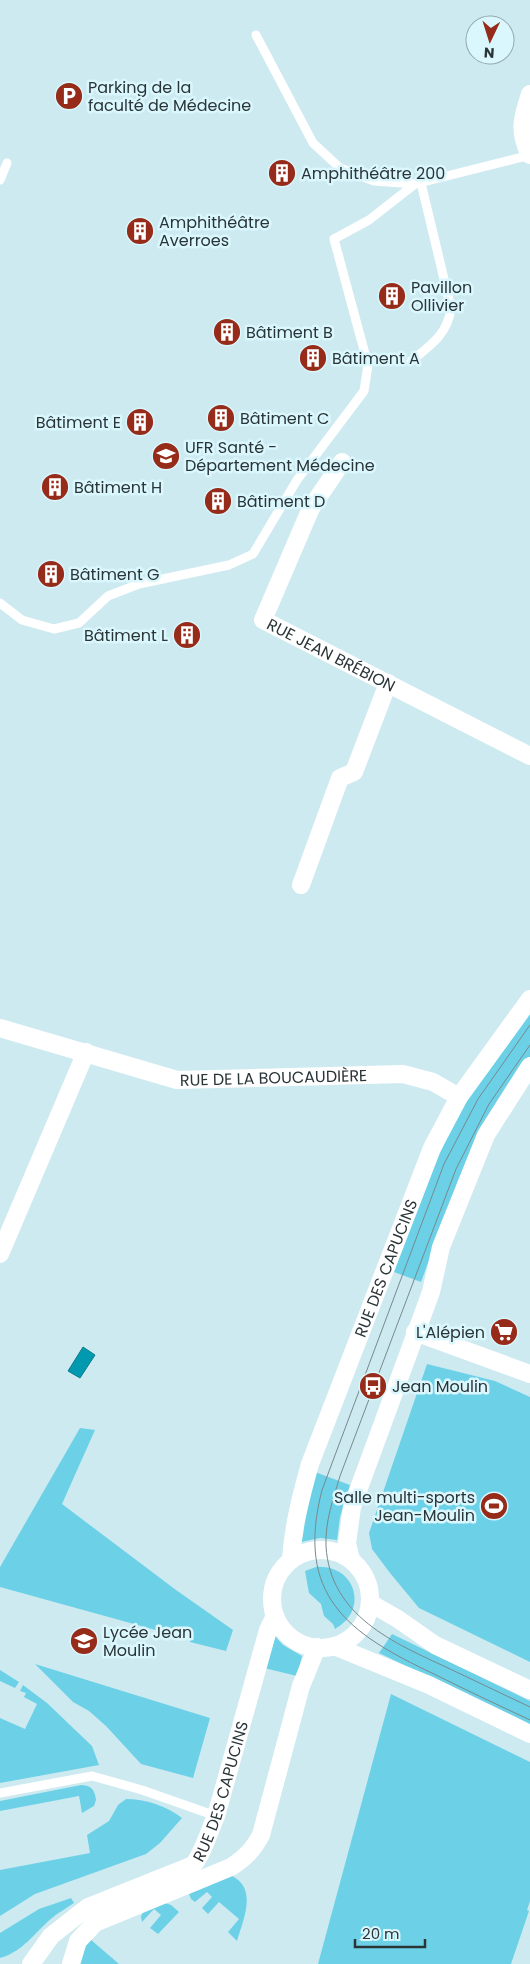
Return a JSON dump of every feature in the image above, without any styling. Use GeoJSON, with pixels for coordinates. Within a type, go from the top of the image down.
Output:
{"type":"FeatureCollection","features":[{"type":"Feature","properties":{"kind":"street"},"geometry":{"type":"LineString","coordinates":[[530,94],[522,122],[523,141],[530,155]]}},
{"type":"Feature","properties":{"kind":"street","name":"RUE JEAN BRÉBION"},"geometry":{"type":"LineString","coordinates":[[342,462],[311,508],[263,620],[530,756]]}},
{"type":"Feature","properties":{"kind":"street"},"geometry":{"type":"LineString","coordinates":[[301,885],[340,778],[354,772],[388,684]]}},
{"type":"Feature","properties":{"kind":"street","name":"RUE DES CAPUCINS"},"geometry":{"type":"LineString","coordinates":[[31,1964],[51,1936],[88,1907],[193,1865],[199,1859],[216,1816],[268,1630],[275,1616],[272,1604],[274,1586],[282,1569],[291,1560],[292,1538],[310,1464],[432,1148],[459,1097],[530,999]]}},
{"type":"Feature","properties":{"kind":"street","name":"RUE DE LA BOUCAUDIÈRE"},"geometry":{"type":"LineString","coordinates":[[0,1028],[177,1080],[403,1074],[433,1082],[459,1097]]}},
{"type":"Feature","properties":{"kind":"street"},"geometry":{"type":"LineString","coordinates":[[0,1254],[86,1052]]}},
{"type":"Feature","properties":{"kind":"street"},"geometry":{"type":"LineString","coordinates":[[350,1560],[347,1543],[352,1506],[431,1292],[441,1247],[486,1135],[530,1066]]}},
{"type":"Feature","properties":{"kind":"street"},"geometry":{"type":"LineString","coordinates":[[415,1332],[530,1374]]}},
{"type":"Feature","properties":{"kind":"street"},"geometry":{"type":"LineString","coordinates":[[291,1560],[308,1552],[320,1550],[337,1552],[350,1560],[366,1579],[370,1603],[366,1617],[358,1631],[347,1640],[325,1647]]}},
{"type":"Feature","properties":{"kind":"street"},"geometry":{"type":"LineString","coordinates":[[370,1603],[398,1619],[435,1645],[530,1690]]}},
{"type":"Feature","properties":{"kind":"street"},"geometry":{"type":"LineString","coordinates":[[275,1616],[285,1632],[294,1640],[305,1645],[325,1647],[429,1685],[530,1734]]}},
{"type":"Feature","properties":{"kind":"street","name":"RUE DES CAPUCINS"},"geometry":{"type":"LineString","coordinates":[[71,1964],[78,1941],[95,1924],[231,1867],[253,1850],[261,1835],[301,1686],[325,1647]]}},
{"type":"Feature","properties":{"kind":"lane"},"geometry":{"type":"LineString","coordinates":[[256,35],[313,143],[340,168],[374,181],[418,184],[530,155]]}},
{"type":"Feature","properties":{"kind":"lane"},"geometry":{"type":"LineString","coordinates":[[0,180],[7,164]]}},
{"type":"Feature","properties":{"kind":"lane"},"geometry":{"type":"LineString","coordinates":[[412,361],[439,338],[448,322],[451,308],[418,184]]}},
{"type":"Feature","properties":{"kind":"lane"},"geometry":{"type":"LineString","coordinates":[[0,603],[22,620],[54,630],[79,623],[108,596],[140,584],[230,566],[253,554],[297,480],[364,391],[368,364],[334,239],[369,220],[418,184]]}},
{"type":"Feature","properties":{"kind":"lane"},"geometry":{"type":"LineString","coordinates":[[0,1793],[92,1776],[142,1790],[216,1816]]}},
{"type":"Feature","properties":{"kind":"shaded area"},"geometry":{"type":"Polygon","coordinates":[[[530,1011],[530,1058],[458,1181],[421,1282],[394,1272],[439,1155],[457,1117],[485,1070],[488,1072],[530,1011]]]}},
{"type":"Feature","properties":{"kind":"shaded area"},"geometry":{"type":"Polygon","coordinates":[[[83,1347],[95,1355],[80,1378],[68,1371],[83,1347]]]}},
{"type":"Feature","properties":{"kind":"shaded area"},"geometry":{"type":"Polygon","coordinates":[[[427,1364],[495,1381],[530,1397],[530,1662],[419,1608],[372,1549],[369,1533],[427,1364]]]}},
{"type":"Feature","properties":{"kind":"shaded area"},"geometry":{"type":"Polygon","coordinates":[[[80,1428],[95,1430],[62,1504],[176,1590],[233,1630],[226,1651],[190,1642],[191,1636],[171,1630],[170,1634],[0,1587],[0,1567],[80,1428]]]}},
{"type":"Feature","properties":{"kind":"shaded area"},"geometry":{"type":"Polygon","coordinates":[[[315,1472],[350,1485],[340,1517],[337,1540],[320,1538],[301,1542],[302,1524],[315,1472]]]}},
{"type":"Feature","properties":{"kind":"shaded area"},"geometry":{"type":"Polygon","coordinates":[[[316,1567],[329,1568],[340,1573],[348,1580],[353,1590],[355,1600],[352,1611],[346,1621],[335,1629],[333,1624],[324,1616],[321,1604],[309,1593],[305,1571],[316,1567]]]}},
{"type":"Feature","properties":{"kind":"shaded area"},"geometry":{"type":"Polygon","coordinates":[[[392,1634],[530,1701],[530,1726],[379,1653],[392,1634]]]}},
{"type":"Feature","properties":{"kind":"shaded area"},"geometry":{"type":"Polygon","coordinates":[[[274,1635],[283,1645],[302,1656],[297,1676],[264,1668],[274,1635]]]}},
{"type":"Feature","properties":{"kind":"shaded area"},"geometry":{"type":"Polygon","coordinates":[[[35,1664],[210,1718],[193,1778],[141,1764],[106,1726],[89,1711],[73,1702],[35,1664]]]}},
{"type":"Feature","properties":{"kind":"shaded area"},"geometry":{"type":"Polygon","coordinates":[[[0,1670],[19,1682],[15,1688],[0,1681],[0,1670]]]}},
{"type":"Feature","properties":{"kind":"shaded area"},"geometry":{"type":"Polygon","coordinates":[[[23,1685],[47,1703],[92,1746],[99,1765],[0,1783],[0,1718],[25,1729],[37,1704],[24,1697],[26,1693],[20,1691],[23,1685]]]}},
{"type":"Feature","properties":{"kind":"shaded area"},"geometry":{"type":"Polygon","coordinates":[[[391,1694],[530,1762],[530,1901],[527,1910],[529,1911],[511,1964],[318,1964],[391,1694]]]}},
{"type":"Feature","properties":{"kind":"shaded area"},"geometry":{"type":"Polygon","coordinates":[[[81,1785],[92,1789],[96,1800],[94,1806],[82,1813],[79,1796],[0,1811],[0,1801],[81,1785]]]}},
{"type":"Feature","properties":{"kind":"shaded area"},"geometry":{"type":"Polygon","coordinates":[[[126,1799],[156,1804],[182,1818],[160,1843],[146,1854],[35,1894],[0,1916],[0,1870],[90,1853],[87,1835],[109,1821],[118,1805],[126,1799]]]}},
{"type":"Feature","properties":{"kind":"shaded area"},"geometry":{"type":"Polygon","coordinates":[[[232,1876],[245,1889],[247,1897],[245,1915],[237,1941],[228,1932],[239,1919],[219,1902],[208,1914],[202,1908],[212,1897],[207,1892],[195,1902],[189,1894],[232,1876]]]}},
{"type":"Feature","properties":{"kind":"shaded area"},"geometry":{"type":"Polygon","coordinates":[[[71,1898],[74,1903],[52,1918],[22,1947],[0,1958],[0,1933],[39,1909],[71,1898]]]}},
{"type":"Feature","properties":{"kind":"shaded area"},"geometry":{"type":"Polygon","coordinates":[[[165,1903],[171,1905],[179,1912],[158,1934],[150,1928],[161,1915],[154,1909],[142,1922],[141,1917],[143,1911],[165,1903]]]}},
{"type":"Feature","properties":{"kind":"shaded area"},"geometry":{"type":"Polygon","coordinates":[[[90,1939],[119,1964],[78,1964],[83,1947],[90,1939]]]}},
{"type":"Feature","properties":{"kind":"tram line"},"geometry":{"type":"LineString","coordinates":[[530,1025],[478,1099],[444,1164],[322,1490],[315,1526],[316,1557],[323,1584],[335,1606],[353,1625],[376,1643],[403,1659],[530,1720]]}},
{"type":"Feature","properties":{"kind":"tram line"},"geometry":{"type":"LineString","coordinates":[[530,1045],[489,1104],[456,1169],[340,1476],[328,1519],[326,1537],[330,1570],[339,1591],[352,1609],[368,1624],[407,1648],[530,1707]]}},
{"type":"Feature","properties":{"kind":"place","name":"Parking de la faculté de Médecine"},"geometry":{"type":"Point","coordinates":[69,96]}},
{"type":"Feature","properties":{"kind":"place","name":"Amphithéâtre 200"},"geometry":{"type":"Point","coordinates":[282,173]}},
{"type":"Feature","properties":{"kind":"place","name":"Amphithéâtre Averroes"},"geometry":{"type":"Point","coordinates":[140,231]}},
{"type":"Feature","properties":{"kind":"place","name":"Pavillon Ollivier"},"geometry":{"type":"Point","coordinates":[392,296]}},
{"type":"Feature","properties":{"kind":"place","name":"Bâtiment B"},"geometry":{"type":"Point","coordinates":[227,332]}},
{"type":"Feature","properties":{"kind":"place","name":"Bâtiment A"},"geometry":{"type":"Point","coordinates":[313,358]}},
{"type":"Feature","properties":{"kind":"place","name":"Bâtiment C"},"geometry":{"type":"Point","coordinates":[221,418]}},
{"type":"Feature","properties":{"kind":"place","name":"Bâtiment E"},"geometry":{"type":"Point","coordinates":[140,422]}},
{"type":"Feature","properties":{"kind":"place","name":"UFR Santé - Département Médecine"},"geometry":{"type":"Point","coordinates":[166,456]}},
{"type":"Feature","properties":{"kind":"place","name":"Bâtiment H"},"geometry":{"type":"Point","coordinates":[55,487]}},
{"type":"Feature","properties":{"kind":"place","name":"Bâtiment D"},"geometry":{"type":"Point","coordinates":[218,501]}},
{"type":"Feature","properties":{"kind":"place","name":"Bâtiment G"},"geometry":{"type":"Point","coordinates":[51,574]}},
{"type":"Feature","properties":{"kind":"place","name":"Bâtiment L"},"geometry":{"type":"Point","coordinates":[187,635]}},
{"type":"Feature","properties":{"kind":"place","name":"L'Alépien"},"geometry":{"type":"Point","coordinates":[504,1332]}},
{"type":"Feature","properties":{"kind":"place","name":"Jean Moulin"},"geometry":{"type":"Point","coordinates":[373,1386]}},
{"type":"Feature","properties":{"kind":"place","name":"Salle multi-sports Jean-Moulin"},"geometry":{"type":"Point","coordinates":[494,1506]}},
{"type":"Feature","properties":{"kind":"place","name":"Lycée Jean Moulin"},"geometry":{"type":"Point","coordinates":[84,1641]}}]}
